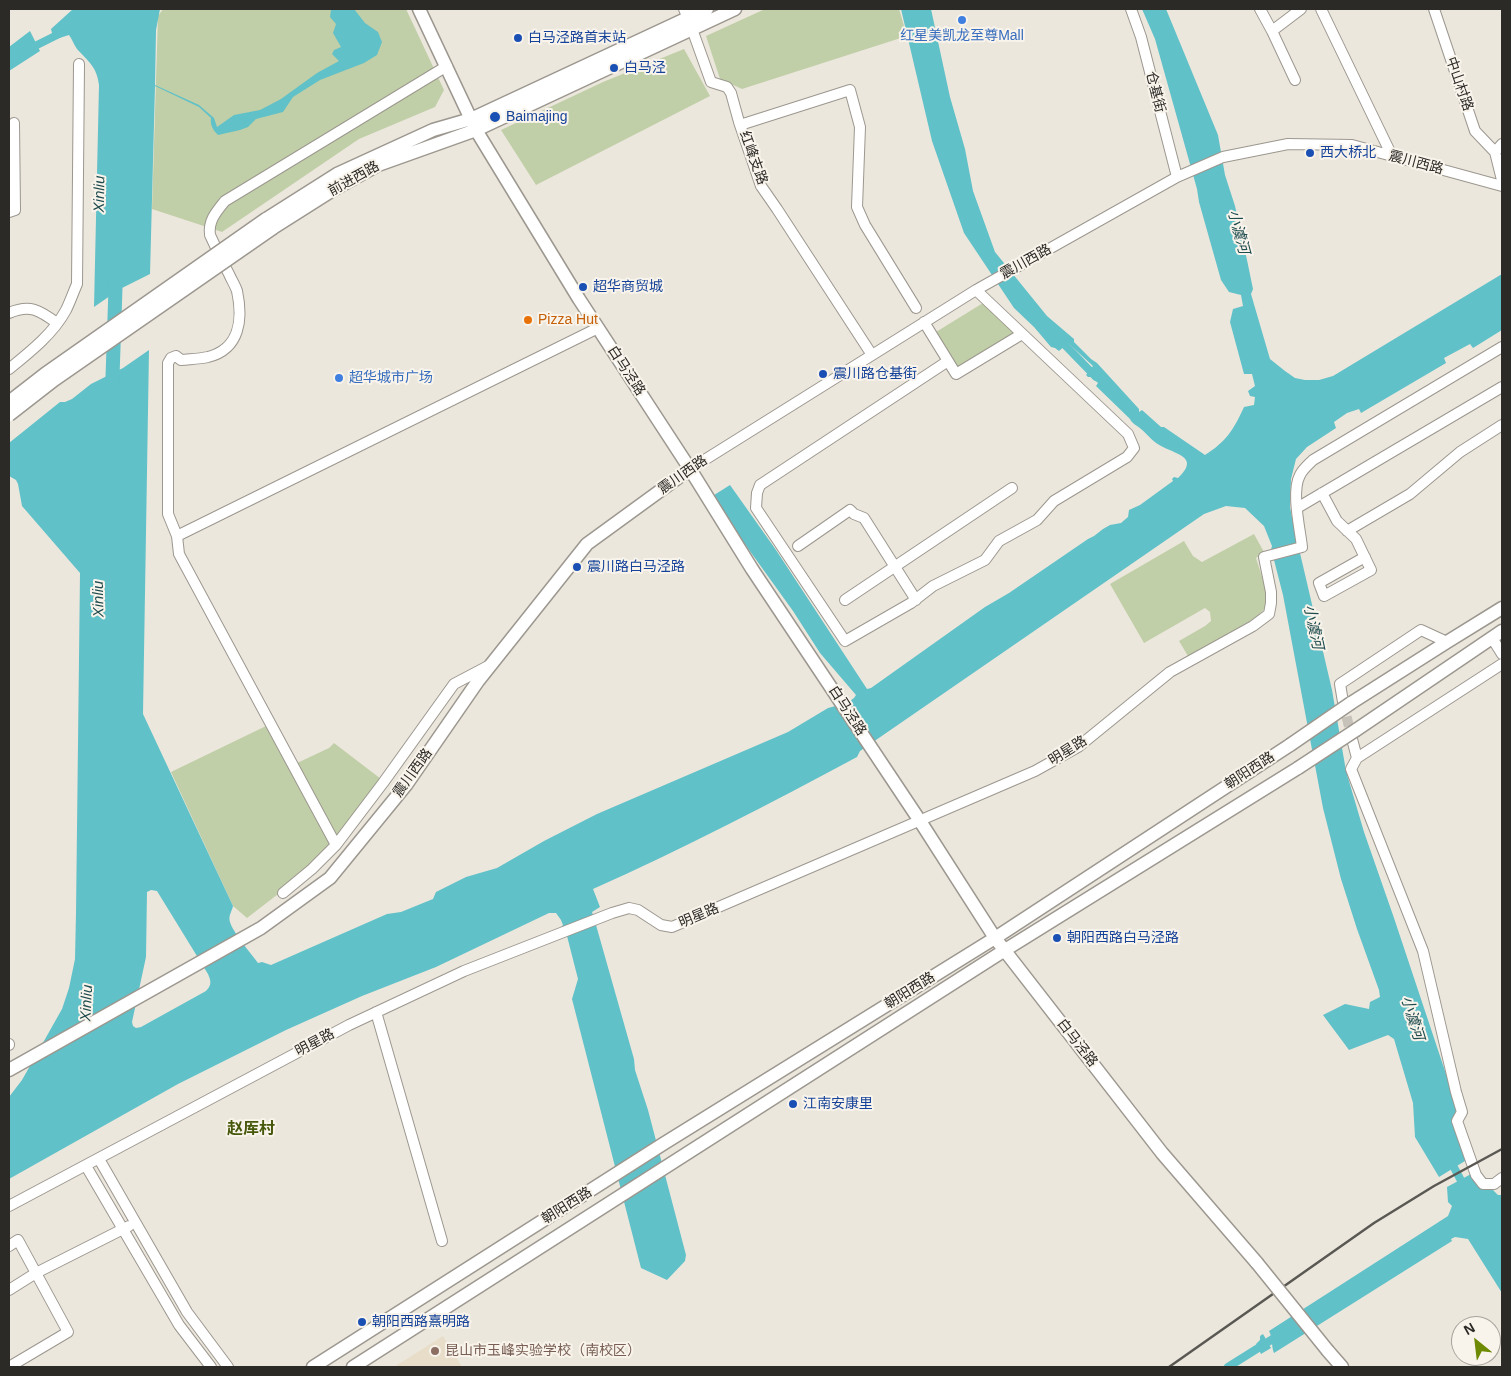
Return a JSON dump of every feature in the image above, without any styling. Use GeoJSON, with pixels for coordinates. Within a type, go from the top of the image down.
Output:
{"type":"FeatureCollection","features":[{"type":"Feature","properties":{"kind":"main road","name":"白马泾路"},"geometry":{"type":"LineString","coordinates":[[419,9],[473,124],[575,292],[690,468],[752,569],[920,820],[995,938],[1162,1154],[1257,1263],[1342,1367]]}},
{"type":"Feature","properties":{"kind":"main road","name":"前进西路"},"geometry":{"type":"LineString","coordinates":[[9,402],[45,374],[270,223],[378,165],[473,124],[707,9]]}},
{"type":"Feature","properties":{"kind":"main road","name":"前进西路"},"geometry":{"type":"LineString","coordinates":[[688,18],[735,9]]}},
{"type":"Feature","properties":{"kind":"main road","name":"前进西路"},"geometry":{"type":"LineString","coordinates":[[9,414],[270,223]]}},
{"type":"Feature","properties":{"kind":"main road","name":"震川西路"},"geometry":{"type":"LineString","coordinates":[[9,1070],[261,928],[330,878],[406,785],[478,681],[587,544],[690,468]]}},
{"type":"Feature","properties":{"kind":"main road","name":"朝阳西路"},"geometry":{"type":"LineString","coordinates":[[313,1367],[663,1144],[995,938],[1290,745],[1347,703],[1502,608]]}},
{"type":"Feature","properties":{"kind":"main road","name":"朝阳西路"},"geometry":{"type":"LineString","coordinates":[[353,1367],[1006,950],[1354,735],[1497,635]]}},
{"type":"Feature","properties":{"kind":"street","name":"仓基街"},"geometry":{"type":"LineString","coordinates":[[1131,9],[1141,36],[1176,177]]}},
{"type":"Feature","properties":{"kind":"street"},"geometry":{"type":"LineString","coordinates":[[1260,9],[1295,80]]}},
{"type":"Feature","properties":{"kind":"street"},"geometry":{"type":"LineString","coordinates":[[1272,32],[1301,9]]}},
{"type":"Feature","properties":{"kind":"street"},"geometry":{"type":"LineString","coordinates":[[1321,9],[1392,156]]}},
{"type":"Feature","properties":{"kind":"street","name":"中山村路"},"geometry":{"type":"LineString","coordinates":[[1434,9],[1475,130],[1499,148]]}},
{"type":"Feature","properties":{"kind":"street","name":"红峰支路"},"geometry":{"type":"LineString","coordinates":[[688,18],[711,82],[727,87],[731,93],[761,186],[872,355]]}},
{"type":"Feature","properties":{"kind":"street"},"geometry":{"type":"LineString","coordinates":[[9,369],[32,351],[57,323],[76,284],[79,64]]}},
{"type":"Feature","properties":{"kind":"street"},"geometry":{"type":"LineString","coordinates":[[336,845],[179,554],[177,536],[168,514],[168,363],[170,358],[176,356],[181,360],[192,359],[209,357],[220,352],[232,343],[239,328],[239,308],[236,290],[210,235],[209,227],[215,214],[225,201],[447,66]]}},
{"type":"Feature","properties":{"kind":"street"},"geometry":{"type":"LineString","coordinates":[[740,125],[850,90],[860,127],[857,207],[865,225],[916,308]]}},
{"type":"Feature","properties":{"kind":"street"},"geometry":{"type":"LineString","coordinates":[[9,212],[15,210],[15,122]]}},
{"type":"Feature","properties":{"kind":"street","name":"震川西路"},"geometry":{"type":"LineString","coordinates":[[690,468],[992,280],[1189,170],[1224,157],[1288,144],[1352,145],[1502,186]]}},
{"type":"Feature","properties":{"kind":"street"},"geometry":{"type":"LineString","coordinates":[[1499,148],[1502,180]]}},
{"type":"Feature","properties":{"kind":"street"},"geometry":{"type":"LineString","coordinates":[[948,361],[760,485],[757,493],[756,508],[845,641],[916,600],[933,586],[985,560],[998,541],[1037,520],[1054,501],[1127,457],[1134,448],[1128,434],[976,290]]}},
{"type":"Feature","properties":{"kind":"street"},"geometry":{"type":"LineString","coordinates":[[9,313],[31,308],[57,323]]}},
{"type":"Feature","properties":{"kind":"street"},"geometry":{"type":"LineString","coordinates":[[924,322],[956,374],[1022,334]]}},
{"type":"Feature","properties":{"kind":"street"},"geometry":{"type":"LineString","coordinates":[[177,536],[598,328]]}},
{"type":"Feature","properties":{"kind":"street"},"geometry":{"type":"LineString","coordinates":[[1502,347],[1313,460],[1299,477],[1295,490],[1297,508],[1502,387]]}},
{"type":"Feature","properties":{"kind":"street"},"geometry":{"type":"LineString","coordinates":[[1347,531],[1410,494],[1460,452],[1502,425]]}},
{"type":"Feature","properties":{"kind":"street"},"geometry":{"type":"LineString","coordinates":[[845,600],[1012,488]]}},
{"type":"Feature","properties":{"kind":"street"},"geometry":{"type":"LineString","coordinates":[[1322,493],[1337,521],[1356,540],[1365,556],[1372,570],[1324,596],[1318,584],[1365,556]]}},
{"type":"Feature","properties":{"kind":"street","name":"明星路"},"geometry":{"type":"LineString","coordinates":[[9,1206],[348,1025],[464,972],[629,908],[638,910],[660,925],[672,927],[1035,771],[1078,747],[1170,672],[1253,626],[1269,614],[1272,603],[1264,557],[1302,547],[1297,508]]}},
{"type":"Feature","properties":{"kind":"street"},"geometry":{"type":"LineString","coordinates":[[798,546],[850,510],[864,518],[916,600]]}},
{"type":"Feature","properties":{"kind":"street"},"geometry":{"type":"LineString","coordinates":[[1347,703],[1340,684],[1421,630],[1447,642]]}},
{"type":"Feature","properties":{"kind":"street"},"geometry":{"type":"LineString","coordinates":[[1497,635],[1502,654]]}},
{"type":"Feature","properties":{"kind":"street"},"geometry":{"type":"LineString","coordinates":[[283,893],[312,869],[336,845],[454,684],[491,664]]}},
{"type":"Feature","properties":{"kind":"street"},"geometry":{"type":"LineString","coordinates":[[1502,664],[1357,758],[1351,769],[1424,951],[1462,1112],[1457,1121],[1476,1176],[1483,1184],[1494,1184],[1502,1178]]}},
{"type":"Feature","properties":{"kind":"street"},"geometry":{"type":"LineString","coordinates":[[1354,735],[1357,758]]}},
{"type":"Feature","properties":{"kind":"street"},"geometry":{"type":"LineString","coordinates":[[376,1012],[442,1241]]}},
{"type":"Feature","properties":{"kind":"street"},"geometry":{"type":"LineString","coordinates":[[99,1158],[187,1312],[228,1367]]}},
{"type":"Feature","properties":{"kind":"street"},"geometry":{"type":"LineString","coordinates":[[86,1166],[179,1325],[211,1367]]}},
{"type":"Feature","properties":{"kind":"street"},"geometry":{"type":"LineString","coordinates":[[9,1290],[36,1274],[136,1223]]}},
{"type":"Feature","properties":{"kind":"street"},"geometry":{"type":"LineString","coordinates":[[9,1246],[18,1240],[68,1332],[9,1367]]}},
{"type":"Feature","properties":{"kind":"shaded area","name":"昆山市玉峰实验学校（南校区）"},"geometry":{"type":"Polygon","coordinates":[[[443,1336],[462,1367],[394,1367],[443,1336]]]}},
{"type":"Feature","properties":{"kind":"green space"},"geometry":{"type":"Polygon","coordinates":[[[163,9],[406,9],[444,90],[435,107],[359,139],[222,232],[152,209],[158,16],[163,9]]]}},
{"type":"Feature","properties":{"kind":"green space"},"geometry":{"type":"Polygon","coordinates":[[[765,9],[899,9],[907,36],[742,89],[720,79],[706,36],[765,9]]]}},
{"type":"Feature","properties":{"kind":"green space"},"geometry":{"type":"Polygon","coordinates":[[[684,49],[710,96],[536,185],[501,130],[603,82],[684,49]]]}},
{"type":"Feature","properties":{"kind":"green space"},"geometry":{"type":"Polygon","coordinates":[[[983,303],[1015,332],[1009,338],[958,367],[936,332],[983,303]]]}},
{"type":"Feature","properties":{"kind":"green space"},"geometry":{"type":"Polygon","coordinates":[[[1254,534],[1264,552],[1256,558],[1265,586],[1265,608],[1256,618],[1188,656],[1179,641],[1211,621],[1210,612],[1205,608],[1144,643],[1110,584],[1184,541],[1193,556],[1202,562],[1254,534]]]}},
{"type":"Feature","properties":{"kind":"green space"},"geometry":{"type":"Polygon","coordinates":[[[266,726],[331,845],[282,891],[247,918],[233,906],[171,772],[266,726]]]}},
{"type":"Feature","properties":{"kind":"green space"},"geometry":{"type":"Polygon","coordinates":[[[334,743],[381,779],[337,839],[295,764],[329,748],[334,743]]]}},
{"type":"Feature","properties":{"kind":"water"},"geometry":{"type":"Polygon","coordinates":[[[73,9],[160,9],[156,30],[155,85],[199,105],[214,118],[217,127],[234,115],[260,110],[281,99],[317,73],[339,61],[332,54],[334,50],[341,47],[333,33],[336,24],[330,17],[331,10],[354,9],[365,23],[378,32],[382,42],[377,55],[364,63],[320,80],[293,97],[283,112],[256,119],[248,127],[240,130],[218,135],[212,127],[211,118],[199,107],[155,86],[150,274],[120,289],[94,307],[99,85],[94,69],[77,49],[69,35],[56,39],[51,29],[73,9]]]}},
{"type":"Feature","properties":{"kind":"water"},"geometry":{"type":"Polygon","coordinates":[[[901,9],[931,9],[950,97],[965,149],[973,191],[995,252],[1047,316],[1074,339],[1074,342],[1097,363],[1139,409],[1139,412],[1142,410],[1161,427],[1164,427],[1205,455],[1219,445],[1229,434],[1244,407],[1254,405],[1255,397],[1250,396],[1248,391],[1255,386],[1252,374],[1244,374],[1230,322],[1233,309],[1243,306],[1241,295],[1229,292],[1221,280],[1155,39],[1142,9],[1166,9],[1218,135],[1225,175],[1235,206],[1247,260],[1253,289],[1251,294],[1270,359],[1295,378],[1319,380],[1333,376],[1502,274],[1502,330],[1473,348],[1470,344],[1444,358],[1446,363],[1361,413],[1359,409],[1347,413],[1334,422],[1336,428],[1307,447],[1296,459],[1291,479],[1290,507],[1297,544],[1271,550],[1272,546],[1264,526],[1245,508],[1226,506],[1204,514],[860,751],[857,757],[660,858],[593,889],[600,907],[592,912],[593,915],[596,915],[557,931],[563,925],[561,920],[556,913],[549,913],[436,967],[362,996],[286,1030],[178,1084],[9,1179],[9,1097],[22,1080],[62,1009],[75,959],[80,573],[22,506],[18,484],[16,480],[9,476],[9,443],[60,402],[72,399],[91,384],[123,368],[149,350],[143,714],[233,906],[229,918],[232,926],[258,963],[262,962],[271,965],[387,914],[401,912],[433,899],[436,892],[466,877],[497,868],[597,814],[788,732],[828,708],[847,703],[854,698],[856,695],[820,653],[793,611],[711,497],[730,485],[776,550],[867,689],[985,607],[1009,593],[1103,529],[1110,525],[1121,523],[1128,517],[1129,510],[1140,505],[1173,481],[1174,477],[1178,478],[1184,471],[1187,462],[1184,458],[1154,441],[1096,386],[1098,383],[1086,375],[1093,366],[1068,343],[1059,351],[1051,347],[1014,308],[964,233],[932,141],[901,9]],[[151,890],[147,892],[146,957],[132,1022],[136,1028],[206,991],[210,983],[208,974],[157,891],[151,890]]]}},
{"type":"Feature","properties":{"kind":"water"},"geometry":{"type":"Polygon","coordinates":[[[30,31],[40,51],[9,71],[9,47],[30,31]]]}},
{"type":"Feature","properties":{"kind":"water"},"geometry":{"type":"Polygon","coordinates":[[[1300,553],[1332,690],[1346,771],[1364,832],[1449,1083],[1456,1111],[1452,1122],[1461,1138],[1465,1161],[1439,1177],[1415,1137],[1413,1103],[1394,1039],[1388,1035],[1349,1050],[1323,1015],[1345,1004],[1369,1009],[1370,1002],[1380,997],[1341,879],[1323,808],[1283,595],[1274,560],[1300,553]]]}},
{"type":"Feature","properties":{"kind":"water"},"geometry":{"type":"Polygon","coordinates":[[[596,925],[686,1255],[685,1261],[667,1280],[641,1268],[572,999],[578,979],[567,936],[596,925]]]}},
{"type":"Feature","properties":{"kind":"water"},"geometry":{"type":"Polygon","coordinates":[[[1471,1174],[1498,1195],[1502,1195],[1502,1293],[1468,1239],[1455,1237],[1451,1239],[1452,1241],[1274,1353],[1269,1331],[1448,1216],[1452,1206],[1448,1202],[1447,1187],[1471,1174]]]}},
{"type":"Feature","properties":{"kind":"water"},"geometry":{"type":"Polygon","coordinates":[[[1263,1334],[1271,1348],[1261,1354],[1256,1344],[1263,1334]]]}},
{"type":"Feature","properties":{"kind":"waterway"},"geometry":{"type":"LineString","coordinates":[[29,49],[61,33]]}},
{"type":"Feature","properties":{"kind":"waterway","name":"Xinliu"},"geometry":{"type":"LineString","coordinates":[[112,392],[116,273]]}},
{"type":"Feature","properties":{"kind":"waterway"},"geometry":{"type":"LineString","coordinates":[[1059,339],[1096,377]]}},
{"type":"Feature","properties":{"kind":"waterway","name":"小澞河"},"geometry":{"type":"LineString","coordinates":[[1450,1160],[1465,1188]]}},
{"type":"Feature","properties":{"kind":"waterway"},"geometry":{"type":"LineString","coordinates":[[1228,1367],[1279,1335]]}},
{"type":"Feature","properties":{"kind":"tunnel"},"geometry":{"type":"LineString","coordinates":[[1343,702],[1352,739]]}},
{"type":"Feature","properties":{"kind":"railway"},"geometry":{"type":"LineString","coordinates":[[1169,1367],[1374,1223],[1434,1186],[1502,1149]]}},
{"type":"Feature","properties":{"kind":"place","name":"红星美凯龙至尊Mall"},"geometry":{"type":"Point","coordinates":[962,20]}},
{"type":"Feature","properties":{"kind":"place","name":"白马泾路首末站"},"geometry":{"type":"Point","coordinates":[518,38]}},
{"type":"Feature","properties":{"kind":"place","name":"白马泾"},"geometry":{"type":"Point","coordinates":[614,68]}},
{"type":"Feature","properties":{"kind":"place","name":"Baimajing"},"geometry":{"type":"Point","coordinates":[495,117]}},
{"type":"Feature","properties":{"kind":"place","name":"西大桥北"},"geometry":{"type":"Point","coordinates":[1310,153]}},
{"type":"Feature","properties":{"kind":"place","name":"超华商贸城"},"geometry":{"type":"Point","coordinates":[583,287]}},
{"type":"Feature","properties":{"kind":"place","name":"Pizza Hut"},"geometry":{"type":"Point","coordinates":[528,320]}},
{"type":"Feature","properties":{"kind":"place","name":"震川路仓基街"},"geometry":{"type":"Point","coordinates":[823,374]}},
{"type":"Feature","properties":{"kind":"place","name":"超华城市广场"},"geometry":{"type":"Point","coordinates":[339,378]}},
{"type":"Feature","properties":{"kind":"place","name":"震川路白马泾路"},"geometry":{"type":"Point","coordinates":[577,567]}},
{"type":"Feature","properties":{"kind":"place","name":"朝阳西路白马泾路"},"geometry":{"type":"Point","coordinates":[1057,938]}},
{"type":"Feature","properties":{"kind":"place","name":"江南安康里"},"geometry":{"type":"Point","coordinates":[793,1104]}},
{"type":"Feature","properties":{"kind":"place","name":"朝阳西路熹明路"},"geometry":{"type":"Point","coordinates":[362,1322]}},
{"type":"Feature","properties":{"kind":"place","name":"昆山市玉峰实验学校（南校区）"},"geometry":{"type":"Point","coordinates":[435,1351]}},
{"type":"Feature","properties":{"kind":"district","name":"赵厍村"},"geometry":{"type":"Point","coordinates":[251,1130]}}]}
